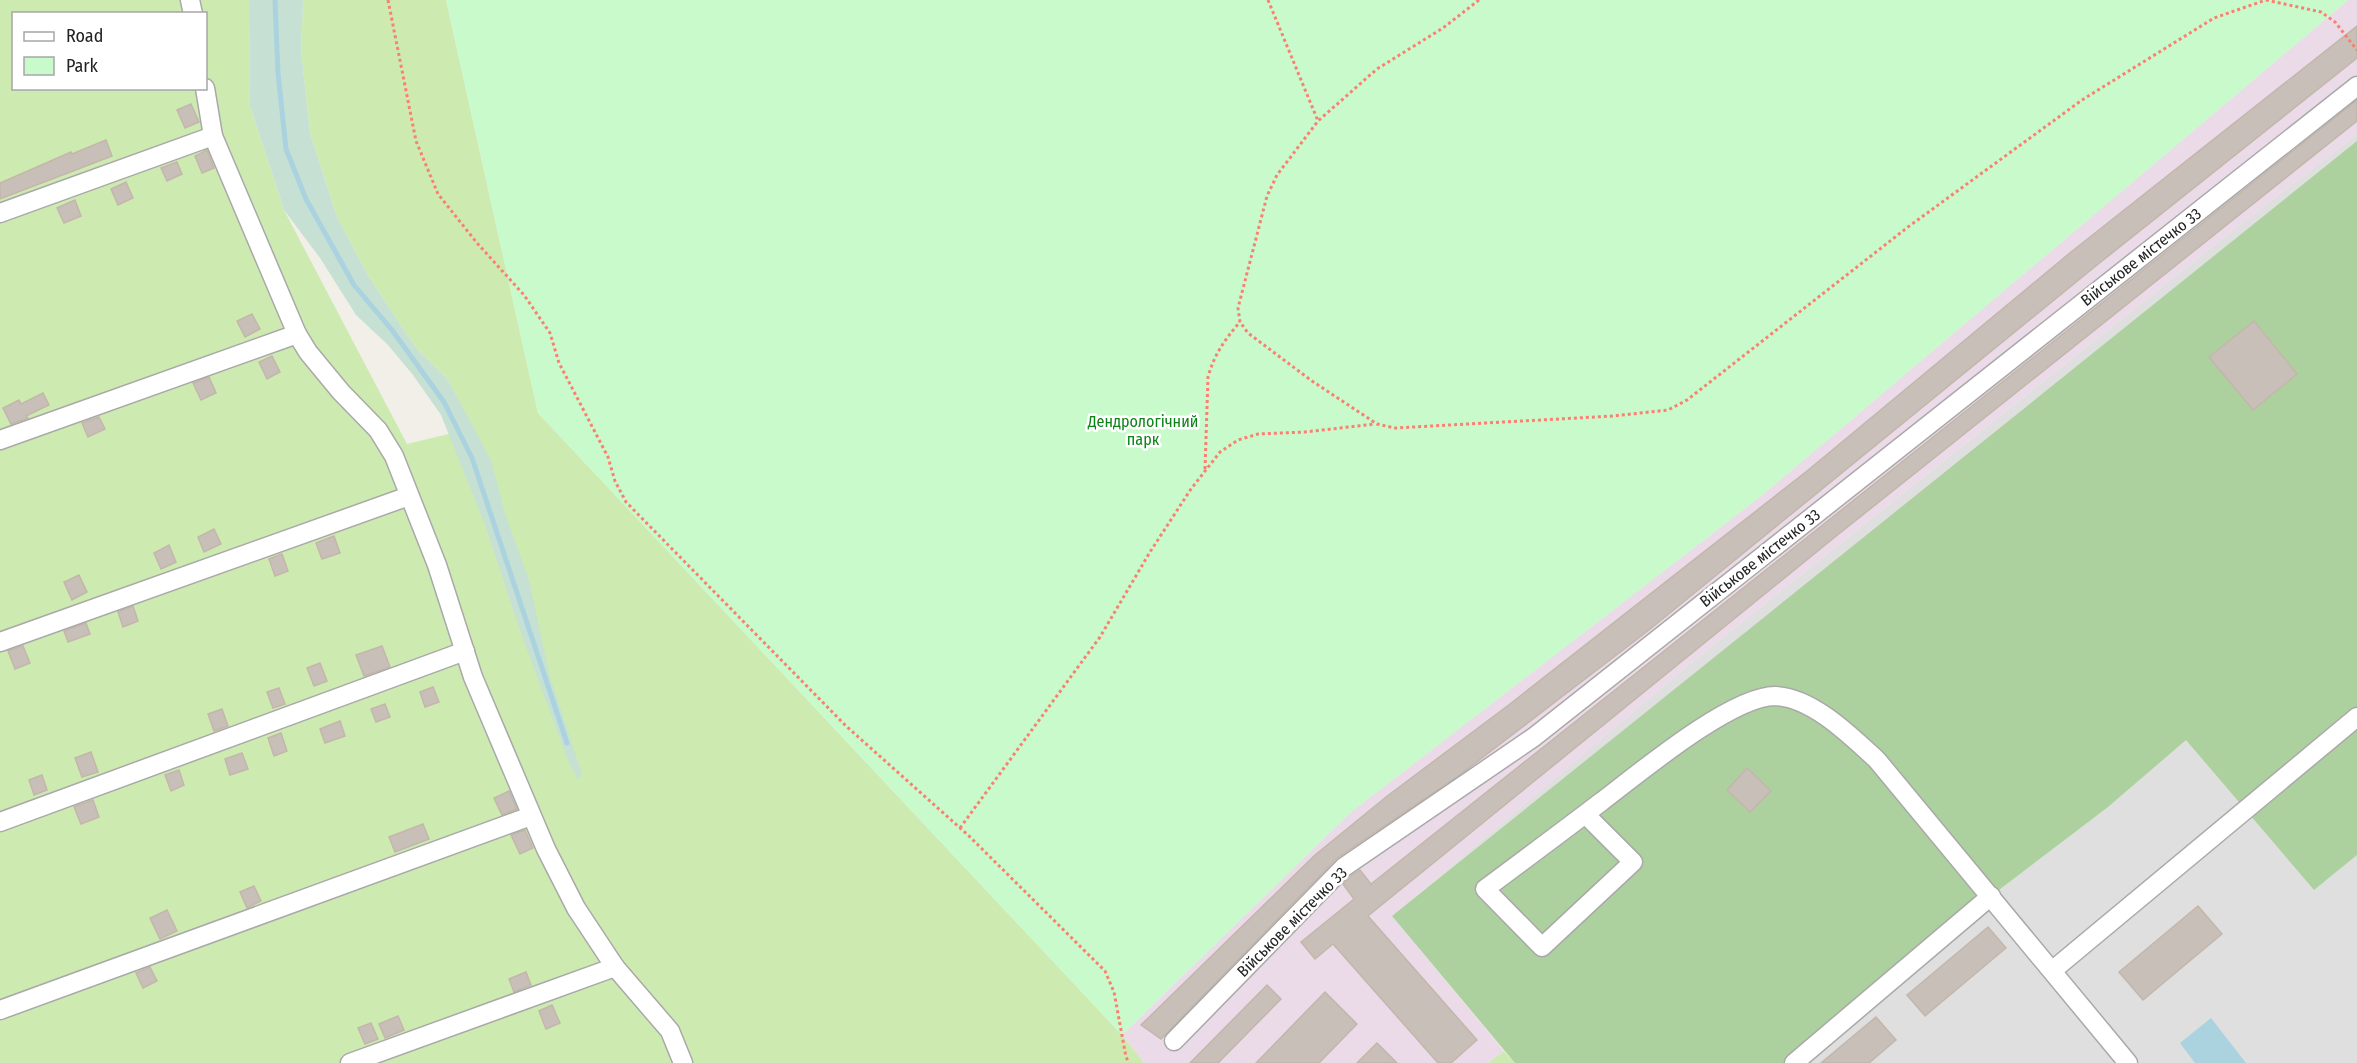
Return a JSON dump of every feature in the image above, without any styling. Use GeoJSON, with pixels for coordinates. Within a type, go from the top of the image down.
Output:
{"type":"FeatureCollection","features":[{"type":"Feature","properties":{"kind":"street","name":"Військове містечко 33"},"geometry":{"type":"LineString","coordinates":[[1174,1041],[1344,867],[1534,737],[2357,86]]}},
{"type":"Feature","properties":{"kind":"street"},"geometry":{"type":"LineString","coordinates":[[205,90],[213,136],[297,334],[308,352],[340,392],[378,430],[394,456],[437,565],[472,677],[531,816],[576,908],[615,967],[670,1031],[683,1063]]}},
{"type":"Feature","properties":{"kind":"street"},"geometry":{"type":"LineString","coordinates":[[0,213],[213,136]]}},
{"type":"Feature","properties":{"kind":"street"},"geometry":{"type":"LineString","coordinates":[[0,440],[297,334]]}},
{"type":"Feature","properties":{"kind":"street"},"geometry":{"type":"LineString","coordinates":[[0,642],[409,496]]}},
{"type":"Feature","properties":{"kind":"street"},"geometry":{"type":"LineString","coordinates":[[0,822],[465,651]]}},
{"type":"Feature","properties":{"kind":"street"},"geometry":{"type":"LineString","coordinates":[[1585,814],[1634,862],[1542,947],[1485,889],[1694,732],[1753,700],[1774,696],[1798,701],[1836,724],[1877,760],[2128,1063]]}},
{"type":"Feature","properties":{"kind":"street"},"geometry":{"type":"LineString","coordinates":[[2053,970],[2357,717]]}},
{"type":"Feature","properties":{"kind":"street"},"geometry":{"type":"LineString","coordinates":[[0,1010],[531,816]]}},
{"type":"Feature","properties":{"kind":"street"},"geometry":{"type":"LineString","coordinates":[[1794,1063],[1991,896]]}},
{"type":"Feature","properties":{"kind":"street"},"geometry":{"type":"LineString","coordinates":[[350,1063],[615,967]]}},
{"type":"Feature","properties":{"kind":"path"},"geometry":{"type":"LineString","coordinates":[[388,0],[416,141],[438,194],[477,243],[524,295],[550,333],[559,363],[608,457],[615,481],[626,502],[846,726],[960,828],[1105,971],[1114,992],[1126,1058],[1129,1063]]}},
{"type":"Feature","properties":{"kind":"path"},"geometry":{"type":"LineString","coordinates":[[1268,0],[1318,121]]}},
{"type":"Feature","properties":{"kind":"path"},"geometry":{"type":"LineString","coordinates":[[1377,424],[1312,381],[1248,333],[1240,322],[1238,308],[1267,196],[1277,175],[1318,121],[1377,69],[1443,28],[1479,0]]}},
{"type":"Feature","properties":{"kind":"path"},"geometry":{"type":"LineString","coordinates":[[960,828],[1100,638],[1150,552],[1205,470],[1220,452],[1238,440],[1258,434],[1305,432],[1377,424],[1395,428],[1612,416],[1668,410],[1687,400],[1908,227],[2082,100],[2214,18],[2266,0],[2321,12],[2336,22],[2357,50]]}},
{"type":"Feature","properties":{"kind":"path"},"geometry":{"type":"LineString","coordinates":[[1205,470],[1208,378],[1212,363],[1222,343],[1240,322]]}},
{"type":"Feature","properties":{"kind":"shaded area"},"geometry":{"type":"Polygon","coordinates":[[[2348,0],[2357,0],[2357,134],[1698,657],[1392,916],[1504,1051],[1488,1063],[1144,1063],[1122,1035],[1351,812],[1761,496],[2348,0]]]}},
{"type":"Feature","properties":{"kind":"shaded area"},"geometry":{"type":"Polygon","coordinates":[[[2357,134],[2357,1063],[1515,1063],[1392,916],[1698,657],[2357,134]]]}},
{"type":"Feature","properties":{"kind":"green space"},"geometry":{"type":"Polygon","coordinates":[[[0,0],[249,0],[250,106],[284,210],[407,444],[473,428],[448,380],[416,348],[369,277],[337,217],[310,133],[301,51],[303,0],[446,0],[538,413],[1122,1035],[1144,1063],[0,1063],[0,0]]]}},
{"type":"Feature","properties":{"kind":"green space"},"geometry":{"type":"Polygon","coordinates":[[[249,0],[303,0],[301,51],[310,133],[337,217],[369,277],[416,348],[448,380],[491,460],[505,513],[529,580],[549,674],[582,774],[578,780],[567,758],[518,625],[485,525],[441,415],[413,375],[388,345],[356,315],[320,258],[284,210],[250,106],[249,0]]]}},
{"type":"Feature","properties":{"kind":"green space","name":"Дендрологічний парк"},"geometry":{"type":"Polygon","coordinates":[[[446,0],[2348,0],[1761,496],[1351,812],[1122,1035],[538,413],[446,0]]]}},
{"type":"Feature","properties":{"kind":"green space"},"geometry":{"type":"Polygon","coordinates":[[[2357,141],[2357,855],[2314,890],[2186,740],[2108,807],[1991,896],[1786,1063],[1515,1063],[1392,916],[2357,141]]]}},
{"type":"Feature","properties":{"kind":"green space"},"geometry":{"type":"Polygon","coordinates":[[[1504,1051],[1515,1063],[1488,1063],[1504,1051]]]}},
{"type":"Feature","properties":{"kind":"water"},"geometry":{"type":"Polygon","coordinates":[[[2211,1018],[2246,1063],[2195,1063],[2180,1043],[2211,1018]]]}},
{"type":"Feature","properties":{"kind":"building"},"geometry":{"type":"Polygon","coordinates":[[[2357,26],[2357,58],[2097,265],[1649,630],[1461,774],[1337,858],[1161,1039],[1141,1025],[1315,855],[1386,797],[1510,704],[1807,471],[2071,252],[2357,26]]]}},
{"type":"Feature","properties":{"kind":"building"},"geometry":{"type":"Polygon","coordinates":[[[2357,100],[2357,121],[1835,537],[1368,916],[1477,1040],[1451,1063],[1438,1063],[1333,944],[1315,959],[1301,942],[1354,899],[1343,884],[1351,876],[1360,870],[1371,884],[2357,100]]]}},
{"type":"Feature","properties":{"kind":"building"},"geometry":{"type":"Polygon","coordinates":[[[191,104],[199,122],[185,128],[177,110],[191,104]]]}},
{"type":"Feature","properties":{"kind":"building"},"geometry":{"type":"Polygon","coordinates":[[[106,140],[112,156],[0,199],[0,183],[71,152],[72,154],[106,140]]]}},
{"type":"Feature","properties":{"kind":"building"},"geometry":{"type":"Polygon","coordinates":[[[207,150],[214,168],[202,173],[195,156],[207,150]]]}},
{"type":"Feature","properties":{"kind":"building"},"geometry":{"type":"Polygon","coordinates":[[[177,162],[182,174],[167,181],[161,168],[177,162]]]}},
{"type":"Feature","properties":{"kind":"building"},"geometry":{"type":"Polygon","coordinates":[[[126,182],[133,198],[118,205],[111,189],[126,182]]]}},
{"type":"Feature","properties":{"kind":"building"},"geometry":{"type":"Polygon","coordinates":[[[75,200],[81,216],[64,223],[57,208],[75,200]]]}},
{"type":"Feature","properties":{"kind":"building"},"geometry":{"type":"Polygon","coordinates":[[[252,314],[260,329],[245,337],[237,321],[252,314]]]}},
{"type":"Feature","properties":{"kind":"building"},"geometry":{"type":"Polygon","coordinates":[[[2254,321],[2297,374],[2253,410],[2209,357],[2254,321]]]}},
{"type":"Feature","properties":{"kind":"building"},"geometry":{"type":"Polygon","coordinates":[[[272,356],[280,372],[267,379],[259,362],[272,356]]]}},
{"type":"Feature","properties":{"kind":"building"},"geometry":{"type":"Polygon","coordinates":[[[209,377],[216,393],[201,400],[193,383],[209,377]]]}},
{"type":"Feature","properties":{"kind":"building"},"geometry":{"type":"Polygon","coordinates":[[[43,393],[49,405],[26,416],[28,418],[11,424],[3,408],[19,400],[21,404],[43,393]]]}},
{"type":"Feature","properties":{"kind":"building"},"geometry":{"type":"Polygon","coordinates":[[[99,417],[105,429],[88,437],[82,423],[99,417]]]}},
{"type":"Feature","properties":{"kind":"building"},"geometry":{"type":"Polygon","coordinates":[[[214,529],[221,544],[204,552],[198,537],[214,529]]]}},
{"type":"Feature","properties":{"kind":"building"},"geometry":{"type":"Polygon","coordinates":[[[334,536],[340,553],[322,559],[316,543],[334,536]]]}},
{"type":"Feature","properties":{"kind":"building"},"geometry":{"type":"Polygon","coordinates":[[[169,545],[176,562],[161,569],[154,553],[169,545]]]}},
{"type":"Feature","properties":{"kind":"building"},"geometry":{"type":"Polygon","coordinates":[[[282,554],[288,571],[275,576],[269,559],[282,554]]]}},
{"type":"Feature","properties":{"kind":"building"},"geometry":{"type":"Polygon","coordinates":[[[79,575],[87,592],[72,600],[64,582],[79,575]]]}},
{"type":"Feature","properties":{"kind":"building"},"geometry":{"type":"Polygon","coordinates":[[[133,606],[138,621],[123,627],[118,612],[133,606]]]}},
{"type":"Feature","properties":{"kind":"building"},"geometry":{"type":"Polygon","coordinates":[[[86,623],[90,634],[68,642],[64,631],[86,623]]]}},
{"type":"Feature","properties":{"kind":"building"},"geometry":{"type":"Polygon","coordinates":[[[23,646],[30,663],[15,669],[8,651],[23,646]]]}},
{"type":"Feature","properties":{"kind":"building"},"geometry":{"type":"Polygon","coordinates":[[[382,646],[390,667],[364,676],[356,655],[382,646]]]}},
{"type":"Feature","properties":{"kind":"building"},"geometry":{"type":"Polygon","coordinates":[[[320,663],[327,681],[314,686],[307,668],[320,663]]]}},
{"type":"Feature","properties":{"kind":"building"},"geometry":{"type":"Polygon","coordinates":[[[433,687],[439,702],[425,707],[420,692],[433,687]]]}},
{"type":"Feature","properties":{"kind":"building"},"geometry":{"type":"Polygon","coordinates":[[[279,688],[285,704],[273,708],[267,692],[279,688]]]}},
{"type":"Feature","properties":{"kind":"building"},"geometry":{"type":"Polygon","coordinates":[[[385,704],[390,717],[376,722],[371,709],[385,704]]]}},
{"type":"Feature","properties":{"kind":"building"},"geometry":{"type":"Polygon","coordinates":[[[222,709],[228,726],[214,731],[208,714],[222,709]]]}},
{"type":"Feature","properties":{"kind":"building"},"geometry":{"type":"Polygon","coordinates":[[[340,721],[345,736],[325,743],[320,729],[340,721]]]}},
{"type":"Feature","properties":{"kind":"building"},"geometry":{"type":"Polygon","coordinates":[[[281,733],[287,751],[274,756],[268,738],[281,733]]]}},
{"type":"Feature","properties":{"kind":"building"},"geometry":{"type":"Polygon","coordinates":[[[91,752],[98,772],[82,777],[75,758],[91,752]]]}},
{"type":"Feature","properties":{"kind":"building"},"geometry":{"type":"Polygon","coordinates":[[[242,753],[248,769],[230,775],[225,759],[242,753]]]}},
{"type":"Feature","properties":{"kind":"building"},"geometry":{"type":"Polygon","coordinates":[[[1747,768],[1771,791],[1750,812],[1727,790],[1747,768]]]}},
{"type":"Feature","properties":{"kind":"building"},"geometry":{"type":"Polygon","coordinates":[[[179,770],[184,785],[171,791],[165,775],[179,770]]]}},
{"type":"Feature","properties":{"kind":"building"},"geometry":{"type":"Polygon","coordinates":[[[42,775],[47,790],[34,795],[29,780],[42,775]]]}},
{"type":"Feature","properties":{"kind":"building"},"geometry":{"type":"Polygon","coordinates":[[[509,791],[517,809],[502,815],[494,798],[509,791]]]}},
{"type":"Feature","properties":{"kind":"building"},"geometry":{"type":"Polygon","coordinates":[[[93,800],[99,817],[81,824],[74,807],[93,800]]]}},
{"type":"Feature","properties":{"kind":"building"},"geometry":{"type":"Polygon","coordinates":[[[423,824],[429,839],[395,852],[389,837],[423,824]]]}},
{"type":"Feature","properties":{"kind":"building"},"geometry":{"type":"Polygon","coordinates":[[[525,830],[533,848],[520,854],[511,835],[525,830]]]}},
{"type":"Feature","properties":{"kind":"building"},"geometry":{"type":"Polygon","coordinates":[[[254,886],[261,901],[247,908],[240,892],[254,886]]]}},
{"type":"Feature","properties":{"kind":"building"},"geometry":{"type":"Polygon","coordinates":[[[2198,906],[2222,934],[2143,1000],[2119,972],[2198,906]]]}},
{"type":"Feature","properties":{"kind":"building"},"geometry":{"type":"Polygon","coordinates":[[[167,910],[177,931],[160,939],[150,918],[167,910]]]}},
{"type":"Feature","properties":{"kind":"building"},"geometry":{"type":"Polygon","coordinates":[[[1988,927],[2006,948],[1925,1016],[1907,995],[1988,927]]]}},
{"type":"Feature","properties":{"kind":"building"},"geometry":{"type":"Polygon","coordinates":[[[150,967],[157,981],[143,988],[136,973],[150,967]]]}},
{"type":"Feature","properties":{"kind":"building"},"geometry":{"type":"Polygon","coordinates":[[[526,972],[531,985],[514,992],[509,979],[526,972]]]}},
{"type":"Feature","properties":{"kind":"building"},"geometry":{"type":"Polygon","coordinates":[[[1267,985],[1281,999],[1218,1063],[1190,1063],[1267,985]]]}},
{"type":"Feature","properties":{"kind":"building"},"geometry":{"type":"Polygon","coordinates":[[[1325,992],[1357,1024],[1319,1063],[1256,1063],[1325,992]]]}},
{"type":"Feature","properties":{"kind":"building"},"geometry":{"type":"Polygon","coordinates":[[[552,1005],[560,1023],[546,1029],[539,1011],[552,1005]]]}},
{"type":"Feature","properties":{"kind":"building"},"geometry":{"type":"Polygon","coordinates":[[[398,1016],[404,1030],[385,1038],[379,1024],[398,1016]]]}},
{"type":"Feature","properties":{"kind":"building"},"geometry":{"type":"Polygon","coordinates":[[[1876,1017],[1896,1040],[1869,1063],[1821,1063],[1876,1017]]]}},
{"type":"Feature","properties":{"kind":"building"},"geometry":{"type":"Polygon","coordinates":[[[371,1023],[378,1039],[365,1044],[358,1028],[371,1023]]]}},
{"type":"Feature","properties":{"kind":"building"},"geometry":{"type":"Polygon","coordinates":[[[1377,1043],[1397,1063],[1357,1063],[1377,1043]]]}},
{"type":"Feature","properties":{"kind":"waterway"},"geometry":{"type":"LineString","coordinates":[[275,0],[278,73],[286,149],[306,199],[354,285],[392,330],[444,402],[472,458],[567,743]]}}]}
